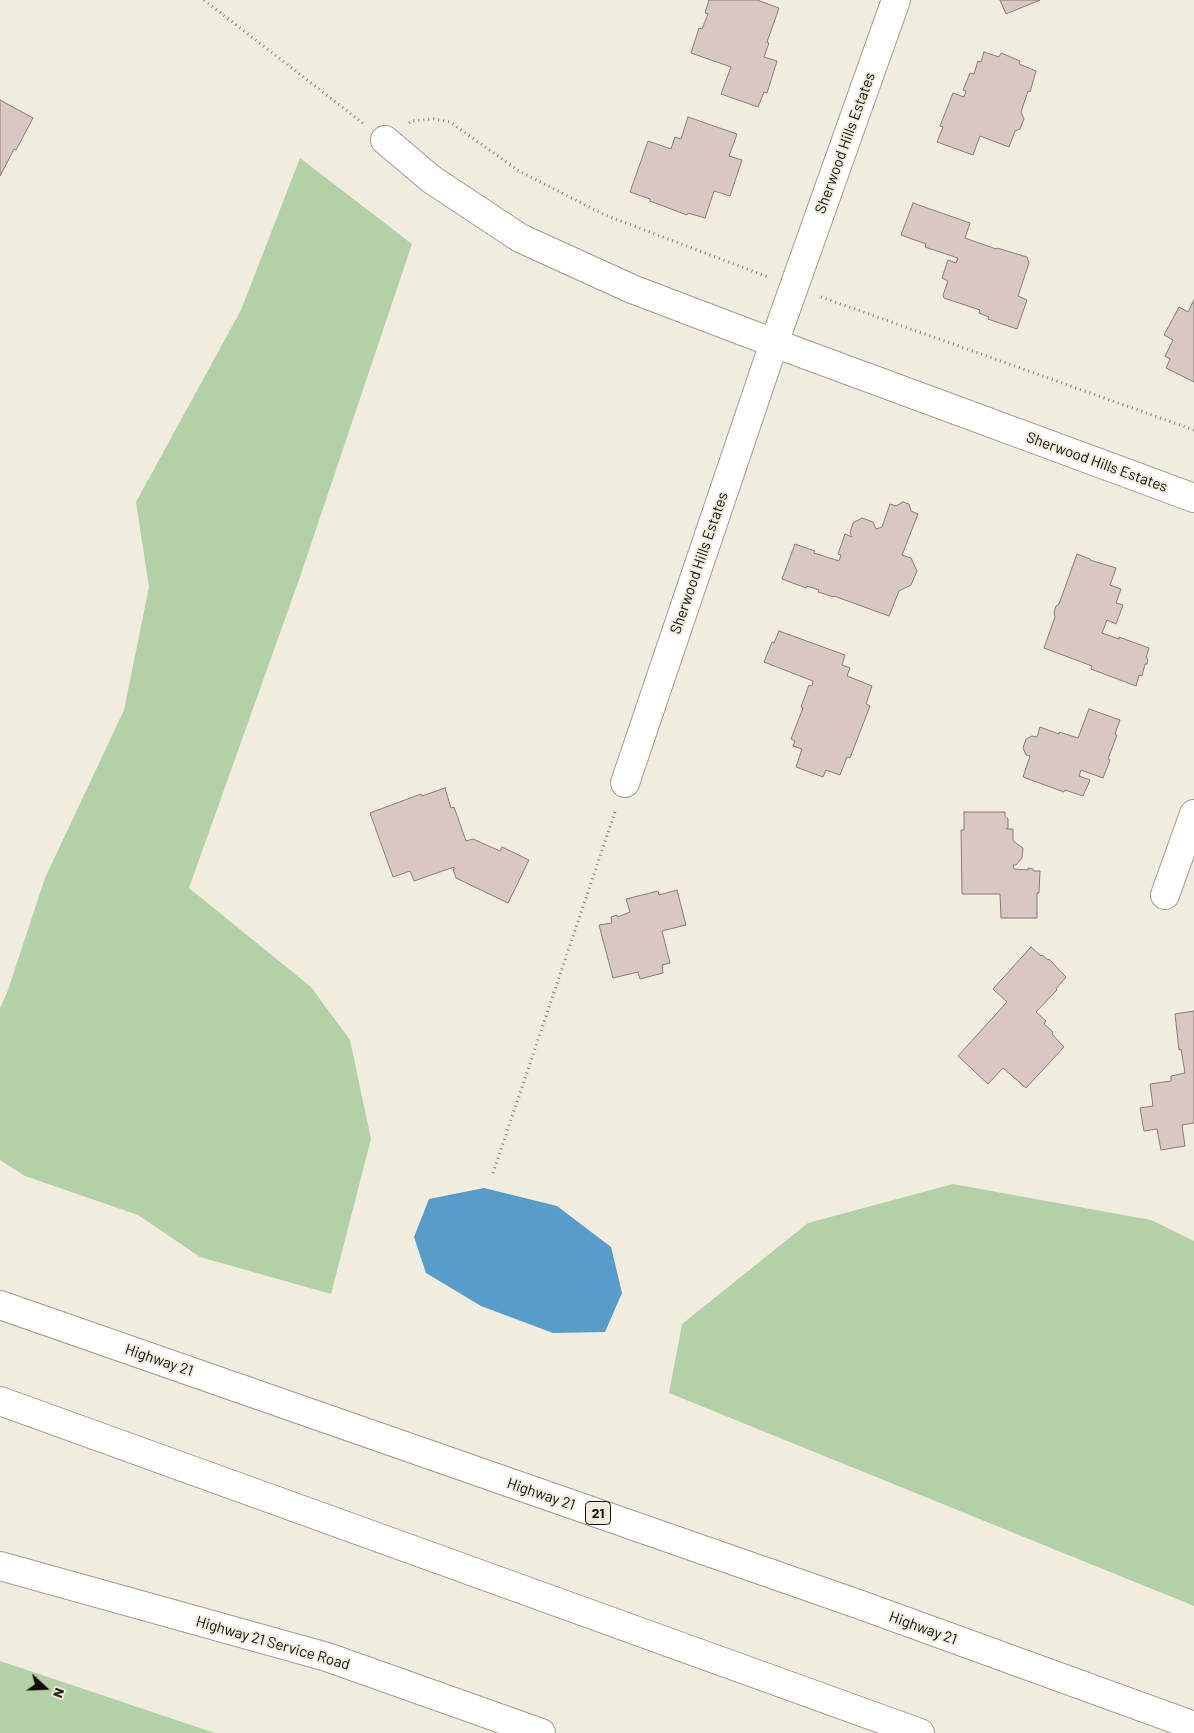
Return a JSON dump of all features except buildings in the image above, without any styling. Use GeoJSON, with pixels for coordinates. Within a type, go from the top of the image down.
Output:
{"type":"FeatureCollection","features":[{"type":"Feature","properties":{"kind":"street","name":"Sherwood Hills Estates"},"geometry":{"type":"LineString","coordinates":[[625,782],[774,343],[896,0]]}},
{"type":"Feature","properties":{"kind":"street","name":"Sherwood Hills Estates"},"geometry":{"type":"LineString","coordinates":[[385,140],[430,179],[520,238],[632,290],[1194,498]]}},
{"type":"Feature","properties":{"kind":"street"},"geometry":{"type":"LineString","coordinates":[[1165,895],[1194,814]]}},
{"type":"Feature","properties":{"kind":"street","name":"Highway 21"},"geometry":{"type":"LineString","coordinates":[[0,1305],[848,1601],[1194,1726]]}},
{"type":"Feature","properties":{"kind":"street"},"geometry":{"type":"LineString","coordinates":[[0,1400],[920,1733]]}},
{"type":"Feature","properties":{"kind":"street","name":"Highway 21 Service Road"},"geometry":{"type":"LineString","coordinates":[[0,1566],[327,1658],[542,1733]]}},
{"type":"Feature","properties":{"kind":"path"},"geometry":{"type":"LineString","coordinates":[[204,0],[385,140],[412,121],[434,119],[450,122],[519,171],[604,215],[771,278]]}},
{"type":"Feature","properties":{"kind":"path"},"geometry":{"type":"LineString","coordinates":[[820,296],[1194,430]]}},
{"type":"Feature","properties":{"kind":"path"},"geometry":{"type":"LineString","coordinates":[[493,1173],[625,782]]}},
{"type":"Feature","properties":{"kind":"green space"},"geometry":{"type":"Polygon","coordinates":[[[300,158],[412,244],[301,574],[189,888],[311,987],[350,1040],[371,1139],[331,1294],[200,1257],[138,1215],[25,1176],[0,1160],[0,1008],[7,993],[45,878],[124,710],[149,587],[136,502],[241,310],[300,158]]]}},
{"type":"Feature","properties":{"kind":"green space"},"geometry":{"type":"Polygon","coordinates":[[[953,1184],[1151,1220],[1194,1241],[1194,1606],[669,1393],[682,1324],[808,1223],[953,1184]]]}},
{"type":"Feature","properties":{"kind":"green space"},"geometry":{"type":"Polygon","coordinates":[[[0,1661],[215,1733],[0,1733],[0,1661]]]}},
{"type":"Feature","properties":{"kind":"water"},"geometry":{"type":"Polygon","coordinates":[[[484,1188],[557,1206],[611,1247],[622,1293],[605,1332],[553,1333],[481,1306],[426,1273],[414,1237],[429,1199],[484,1188]]]}}]}
